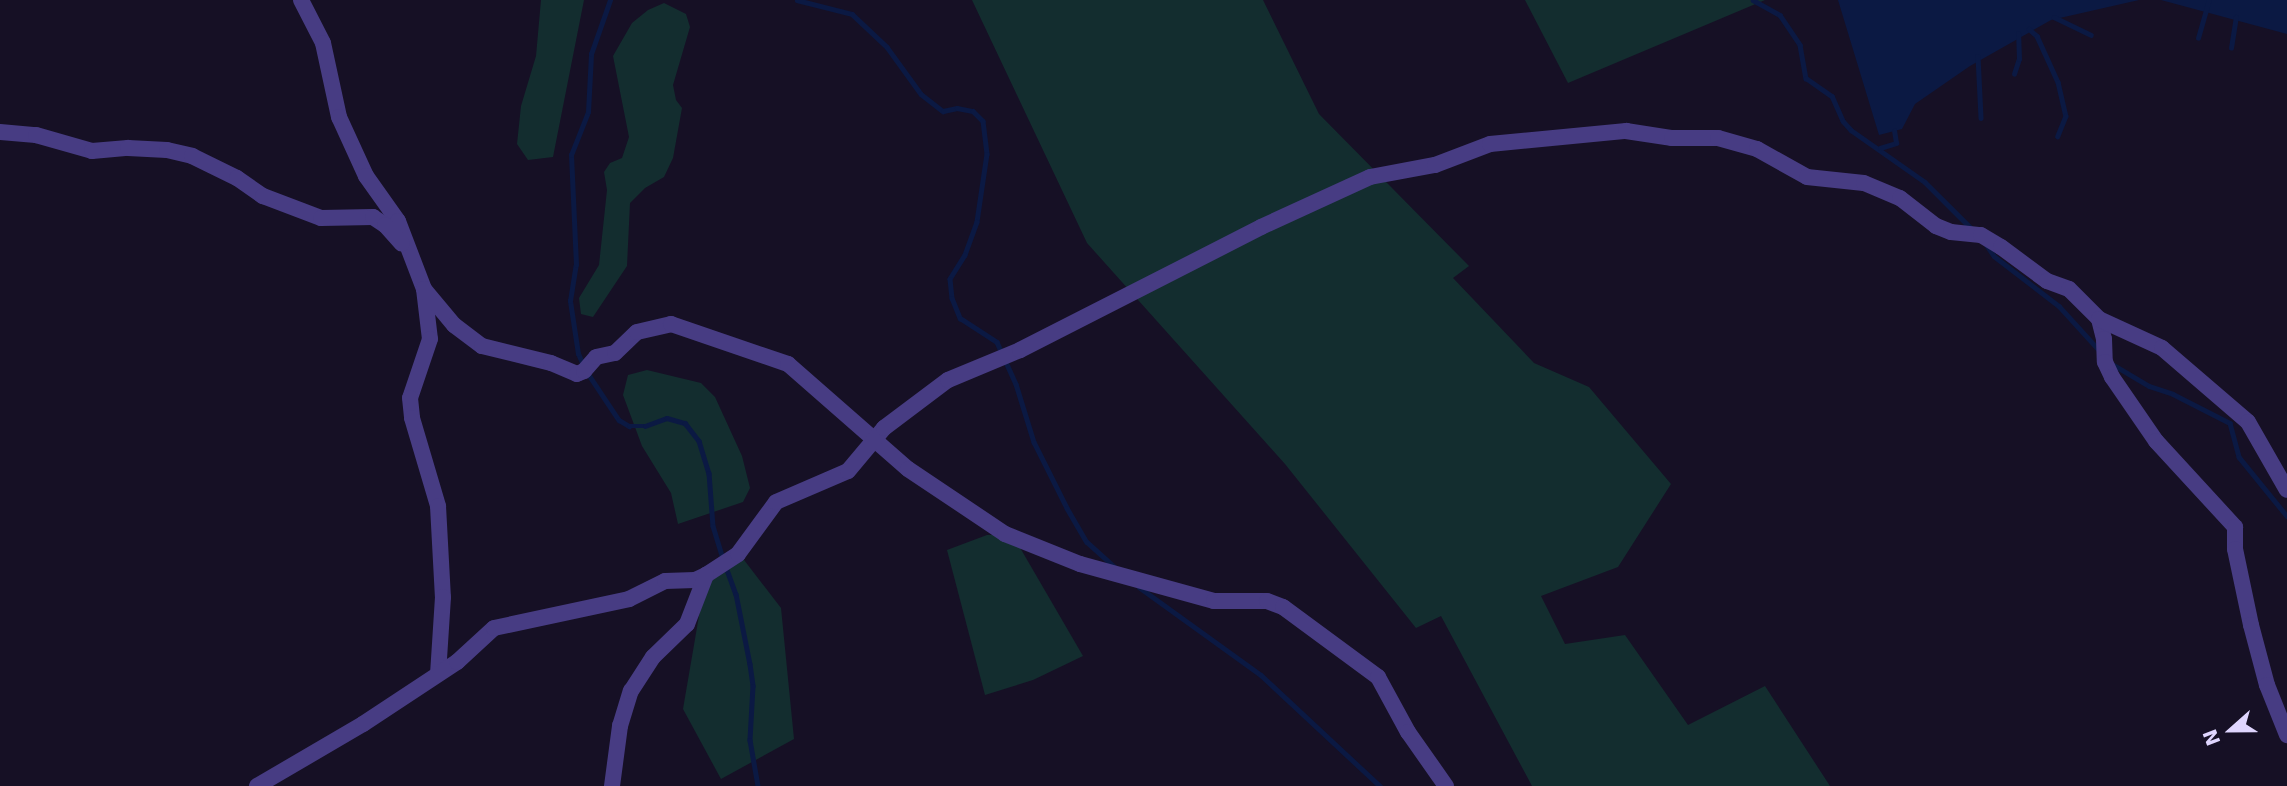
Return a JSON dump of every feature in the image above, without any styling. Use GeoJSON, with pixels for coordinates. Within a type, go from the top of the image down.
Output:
{"type":"FeatureCollection","features":[{"type":"Feature","properties":{"kind":"street"},"geometry":{"type":"LineString","coordinates":[[302,0],[323,43],[338,117],[366,176],[398,221],[424,289],[430,339],[410,398],[412,418],[438,506],[443,597],[438,674]]}},
{"type":"Feature","properties":{"kind":"street"},"geometry":{"type":"LineString","coordinates":[[257,786],[363,724],[457,662],[494,628],[629,599],[665,581],[695,580],[706,575],[738,554],[776,502],[848,471],[884,428],[914,402],[947,380],[1020,350],[1261,227],[1370,177],[1435,165],[1490,144],[1626,131],[1672,138],[1718,138],[1757,149],[1807,177],[1864,183],[1899,198],[1936,226],[1951,232],[1981,236],[2047,281],[2069,289],[2099,319],[2162,348],[2217,392],[2248,422],[2287,490]]}},
{"type":"Feature","properties":{"kind":"street"},"geometry":{"type":"LineString","coordinates":[[0,132],[36,135],[92,151],[128,148],[167,150],[192,156],[237,178],[263,196],[321,218],[373,217],[385,225],[409,251]]}},
{"type":"Feature","properties":{"kind":"street"},"geometry":{"type":"LineString","coordinates":[[424,289],[454,325],[482,346],[551,363],[577,374],[584,371],[596,356],[615,353],[637,332],[649,327],[671,324],[788,364],[908,469],[1005,534],[1080,564],[1214,601],[1267,601],[1283,607],[1378,677],[1408,732],[1446,786]]}},
{"type":"Feature","properties":{"kind":"street"},"geometry":{"type":"LineString","coordinates":[[2099,319],[2104,339],[2105,362],[2112,377],[2156,441],[2235,527],[2235,549],[2251,625],[2267,684],[2287,735]]}},
{"type":"Feature","properties":{"kind":"street"},"geometry":{"type":"LineString","coordinates":[[612,786],[620,726],[631,691],[653,657],[687,624],[706,575]]}},
{"type":"Feature","properties":{"kind":"green space"},"geometry":{"type":"Polygon","coordinates":[[[541,0],[584,0],[553,157],[528,160],[517,144],[521,106],[536,56],[541,0]]]}},
{"type":"Feature","properties":{"kind":"green space"},"geometry":{"type":"Polygon","coordinates":[[[972,0],[1263,0],[1319,114],[1469,266],[1453,278],[1534,363],[1589,387],[1671,484],[1618,567],[1541,596],[1565,644],[1625,635],[1688,725],[1765,686],[1830,786],[1532,786],[1441,616],[1416,628],[1285,464],[1087,243],[972,0]]]}},
{"type":"Feature","properties":{"kind":"green space"},"geometry":{"type":"Polygon","coordinates":[[[1525,0],[1765,0],[1568,83],[1525,0]]]}},
{"type":"Feature","properties":{"kind":"green space"},"geometry":{"type":"Polygon","coordinates":[[[664,3],[686,14],[690,27],[673,85],[676,100],[682,108],[673,158],[664,177],[645,188],[630,203],[627,266],[593,317],[581,314],[579,298],[599,265],[607,190],[604,172],[610,163],[622,158],[629,137],[613,56],[632,23],[648,10],[664,3]]]}},
{"type":"Feature","properties":{"kind":"green space"},"geometry":{"type":"Polygon","coordinates":[[[647,370],[701,383],[715,397],[742,456],[750,488],[743,502],[678,524],[671,493],[642,446],[623,395],[628,375],[647,370]]]}},
{"type":"Feature","properties":{"kind":"green space"},"geometry":{"type":"Polygon","coordinates":[[[1005,534],[1015,539],[1083,656],[1033,680],[985,695],[947,550],[987,535],[1005,534]]]}},
{"type":"Feature","properties":{"kind":"green space"},"geometry":{"type":"Polygon","coordinates":[[[741,556],[781,608],[794,739],[721,779],[683,709],[706,575],[741,556]]]}},
{"type":"Feature","properties":{"kind":"water"},"geometry":{"type":"Polygon","coordinates":[[[1838,0],[2139,0],[2051,20],[1970,66],[1915,104],[1902,129],[1879,135],[1838,0]]]}},
{"type":"Feature","properties":{"kind":"water"},"geometry":{"type":"Polygon","coordinates":[[[2161,0],[2287,0],[2287,34],[2161,0]]]}},
{"type":"Feature","properties":{"kind":"waterway"},"geometry":{"type":"LineString","coordinates":[[583,365],[578,354],[570,301],[576,265],[571,155],[588,112],[591,54],[610,0]]}},
{"type":"Feature","properties":{"kind":"waterway"},"geometry":{"type":"LineString","coordinates":[[797,0],[852,14],[887,47],[921,94],[943,111],[957,108],[973,111],[983,121],[987,154],[977,222],[965,255],[950,279],[952,298],[960,318],[997,342],[1016,384],[1034,442],[1067,508],[1087,542],[1116,568]]}},
{"type":"Feature","properties":{"kind":"waterway"},"geometry":{"type":"LineString","coordinates":[[1753,0],[1780,15],[1800,45],[1806,78],[1832,96],[1843,121],[1851,130],[1925,182],[1973,230]]}},
{"type":"Feature","properties":{"kind":"waterway"},"geometry":{"type":"LineString","coordinates":[[2198,38],[2209,0]]}},
{"type":"Feature","properties":{"kind":"waterway"},"geometry":{"type":"LineString","coordinates":[[2054,17],[2091,35]]}},
{"type":"Feature","properties":{"kind":"waterway"},"geometry":{"type":"LineString","coordinates":[[2231,48],[2236,17]]}},
{"type":"Feature","properties":{"kind":"waterway"},"geometry":{"type":"LineString","coordinates":[[2029,29],[2037,36],[2058,82],[2066,116],[2058,136]]}},
{"type":"Feature","properties":{"kind":"waterway"},"geometry":{"type":"LineString","coordinates":[[2014,74],[2019,59],[2018,34]]}},
{"type":"Feature","properties":{"kind":"waterway"},"geometry":{"type":"LineString","coordinates":[[1978,56],[1981,118]]}},
{"type":"Feature","properties":{"kind":"waterway"},"geometry":{"type":"LineString","coordinates":[[1880,148],[1896,143],[1894,131]]}},
{"type":"Feature","properties":{"kind":"waterway"},"geometry":{"type":"LineString","coordinates":[[1986,244],[1994,256],[2059,306],[2099,350]]}},
{"type":"Feature","properties":{"kind":"waterway"},"geometry":{"type":"LineString","coordinates":[[2112,364],[2149,386],[2173,394],[2230,423],[2239,457],[2287,516]]}},
{"type":"Feature","properties":{"kind":"waterway"},"geometry":{"type":"LineString","coordinates":[[587,372],[619,420],[629,426],[645,426],[667,418],[685,423],[699,441],[709,473],[713,526],[723,559]]}},
{"type":"Feature","properties":{"kind":"waterway"},"geometry":{"type":"LineString","coordinates":[[726,567],[736,594],[750,664],[753,686],[750,740],[758,786]]}},
{"type":"Feature","properties":{"kind":"waterway"},"geometry":{"type":"LineString","coordinates":[[1139,587],[1261,675],[1380,786]]}}]}
